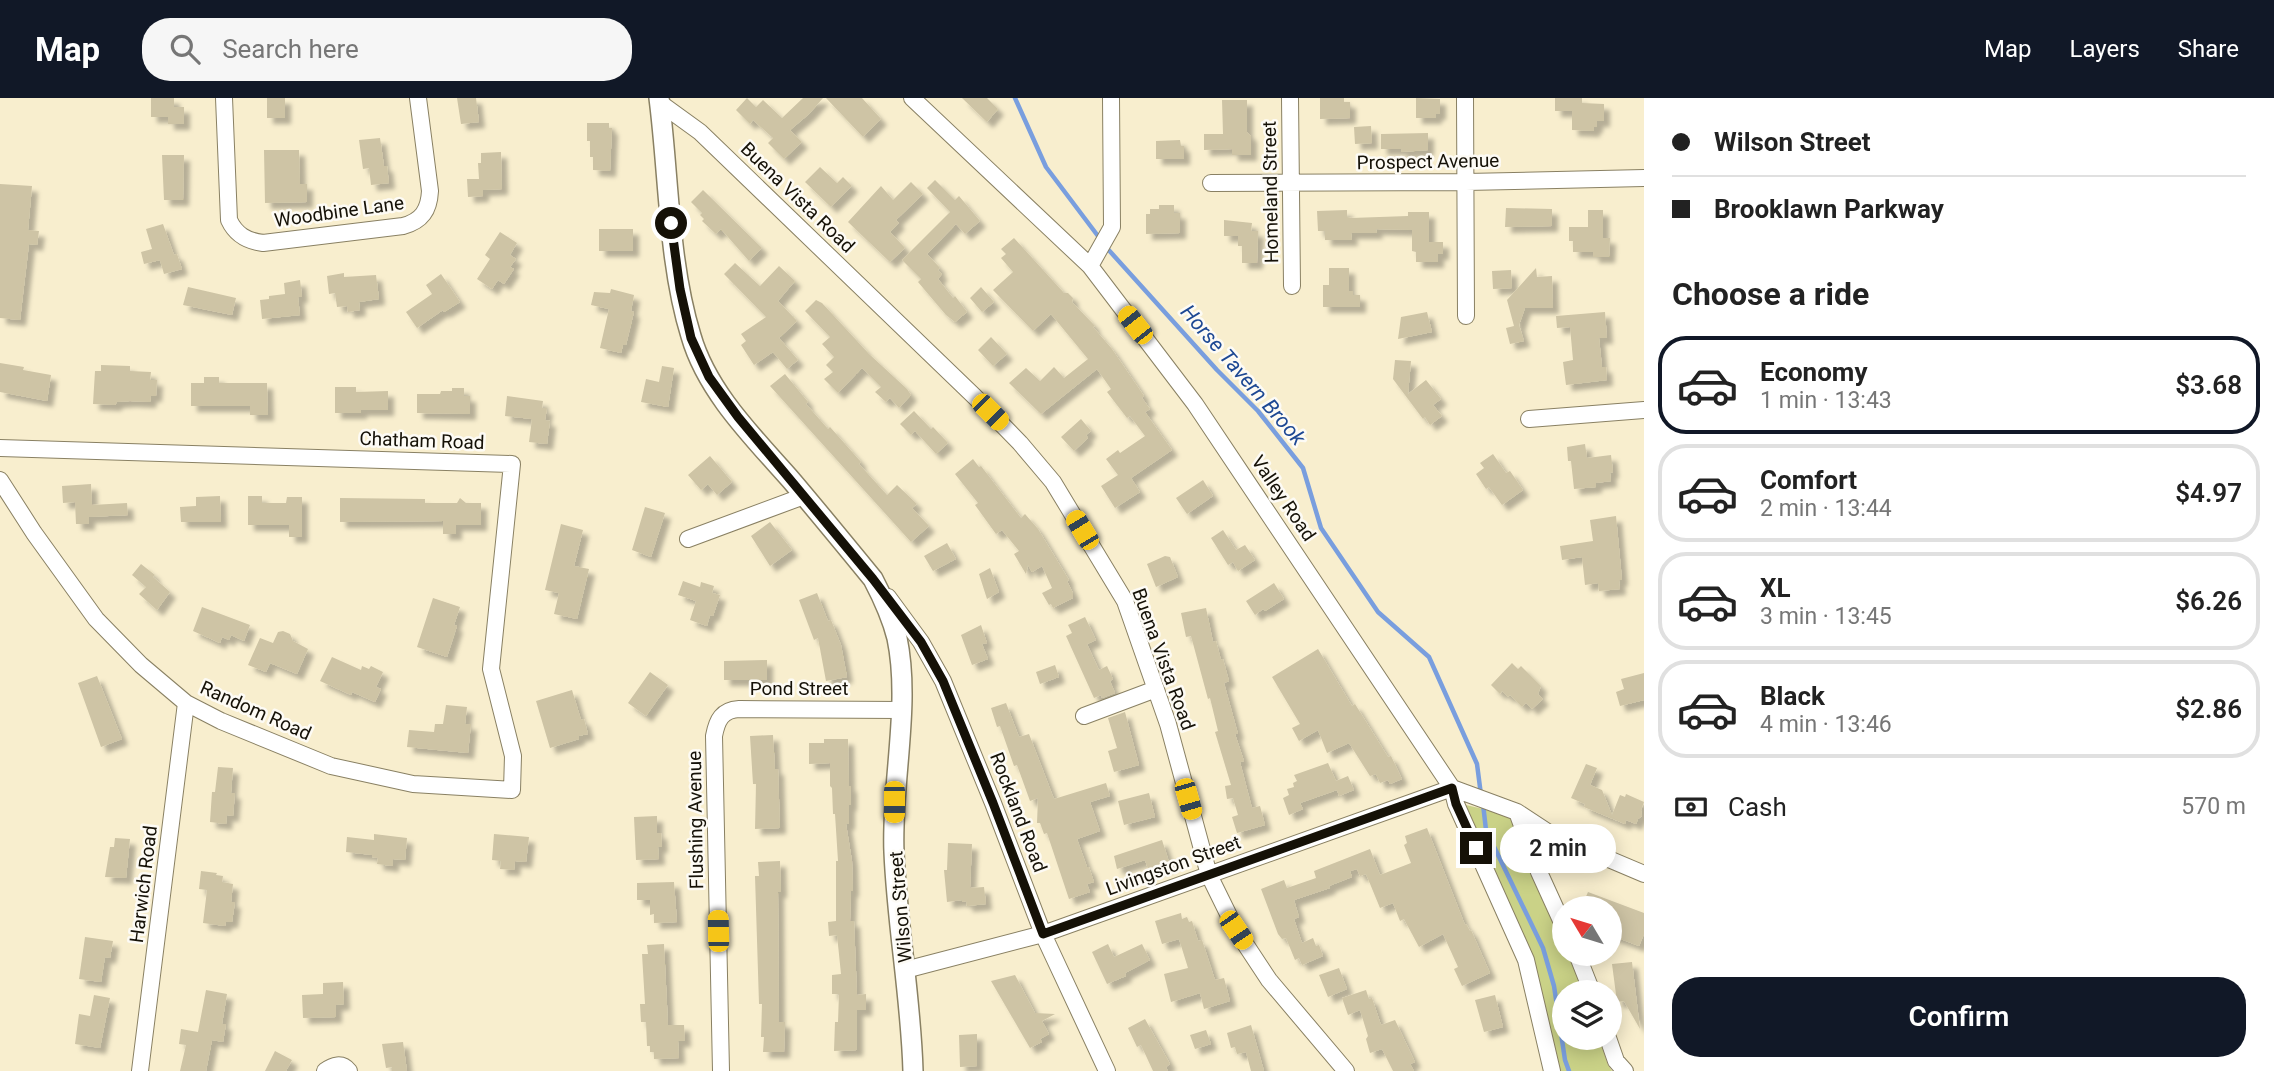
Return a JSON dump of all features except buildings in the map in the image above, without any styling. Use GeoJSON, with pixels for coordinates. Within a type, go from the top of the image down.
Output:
{"type":"FeatureCollection","features":[{"type":"Feature","properties":{"kind":"main road","name":"Wilson Street"},"geometry":{"type":"LineString","coordinates":[[660,101],[680,289],[691,338],[709,377],[729,405],[873,579],[897,639],[902,684],[894,802],[894,852],[913,1071]]}},
{"type":"Feature","properties":{"kind":"street","name":"Woodbine Lane"},"geometry":{"type":"LineString","coordinates":[[225,98],[229,220],[233,228],[246,239],[263,243],[403,226],[414,223],[423,215],[429,204],[430,191],[418,98]]}},
{"type":"Feature","properties":{"kind":"street","name":"Valley Road"},"geometry":{"type":"LineString","coordinates":[[912,98],[1094,261],[1195,404],[1452,788],[1456,804],[1526,960],[1552,1071]]}},
{"type":"Feature","properties":{"kind":"street"},"geometry":{"type":"LineString","coordinates":[[1094,261],[1112,227],[1111,98]]}},
{"type":"Feature","properties":{"kind":"street","name":"Homeland Street"},"geometry":{"type":"LineString","coordinates":[[1290,98],[1292,286]]}},
{"type":"Feature","properties":{"kind":"street"},"geometry":{"type":"LineString","coordinates":[[1465,98],[1466,316]]}},
{"type":"Feature","properties":{"kind":"street","name":"Buena Vista Road"},"geometry":{"type":"LineString","coordinates":[[660,101],[700,132],[975,397],[1053,482],[1125,601],[1168,724],[1209,875],[1236,930],[1269,979],[1346,1071]]}},
{"type":"Feature","properties":{"kind":"street","name":"Prospect Avenue"},"geometry":{"type":"LineString","coordinates":[[1211,183],[1644,178]]}},
{"type":"Feature","properties":{"kind":"street"},"geometry":{"type":"LineString","coordinates":[[1529,419],[1644,410]]}},
{"type":"Feature","properties":{"kind":"street","name":"Chatham Road"},"geometry":{"type":"LineString","coordinates":[[0,448],[512,464],[491,669],[513,756],[512,790]]}},
{"type":"Feature","properties":{"kind":"street","name":"Random Road"},"geometry":{"type":"LineString","coordinates":[[0,480],[34,533],[96,619],[141,665],[186,703],[221,721],[331,766],[413,784],[512,790]]}},
{"type":"Feature","properties":{"kind":"street"},"geometry":{"type":"LineString","coordinates":[[688,540],[804,496]]}},
{"type":"Feature","properties":{"kind":"street","name":"Rockland Road"},"geometry":{"type":"LineString","coordinates":[[873,579],[921,642],[943,681],[1043,934],[1107,1071]]}},
{"type":"Feature","properties":{"kind":"street"},"geometry":{"type":"LineString","coordinates":[[1084,716],[1156,689]]}},
{"type":"Feature","properties":{"kind":"street","name":"Harwich Road"},"geometry":{"type":"LineString","coordinates":[[141,1071],[186,703]]}},
{"type":"Feature","properties":{"kind":"street","name":"Pond Street"},"geometry":{"type":"LineString","coordinates":[[714,736],[722,715],[733,709],[901,710]]}},
{"type":"Feature","properties":{"kind":"street","name":"Flushing Avenue"},"geometry":{"type":"LineString","coordinates":[[714,736],[721,1071]]}},
{"type":"Feature","properties":{"kind":"street"},"geometry":{"type":"LineString","coordinates":[[1452,788],[1517,812],[1552,835],[1644,874]]}},
{"type":"Feature","properties":{"kind":"street","name":"Livingston Street"},"geometry":{"type":"LineString","coordinates":[[905,970],[1043,934],[1452,788]]}},
{"type":"Feature","properties":{"kind":"street"},"geometry":{"type":"LineString","coordinates":[[1517,812],[1552,901]]}},
{"type":"Feature","properties":{"kind":"street"},"geometry":{"type":"LineString","coordinates":[[1612,1050],[1616,1061],[1625,1071]]}},
{"type":"Feature","properties":{"kind":"street"},"geometry":{"type":"LineString","coordinates":[[325,1071],[340,1065],[349,1071]]}},
{"type":"Feature","properties":{"kind":"green space"},"geometry":{"type":"Polygon","coordinates":[[[1466,805],[1509,815],[1552,914],[1552,966],[1574,966],[1579,980],[1552,980],[1552,1042],[1533,960],[1466,805]]]}},
{"type":"Feature","properties":{"kind":"green space"},"geometry":{"type":"Polygon","coordinates":[[[1554,1050],[1603,1050],[1612,1071],[1560,1071],[1554,1050]]]}},
{"type":"Feature","properties":{"kind":"waterway","name":"Horse Tavern Brook"},"geometry":{"type":"LineString","coordinates":[[1015,98],[1046,167],[1101,240]]}},
{"type":"Feature","properties":{"kind":"waterway","name":"Horse Tavern Brook"},"geometry":{"type":"LineString","coordinates":[[1106,247],[1217,370],[1258,411],[1303,468],[1321,528],[1378,612],[1429,657],[1477,764],[1481,795]]}},
{"type":"Feature","properties":{"kind":"waterway","name":"Horse Tavern Brook"},"geometry":{"type":"LineString","coordinates":[[1483,804],[1486,830],[1543,948],[1554,986],[1569,1071]]}},
{"type":"Feature","properties":{"kind":"route"},"geometry":{"type":"LineString","coordinates":[[671,223],[680,289],[691,338],[709,377],[738,417],[873,579],[921,642],[943,681],[1043,934],[1452,788],[1456,804],[1476,848]]}}]}
